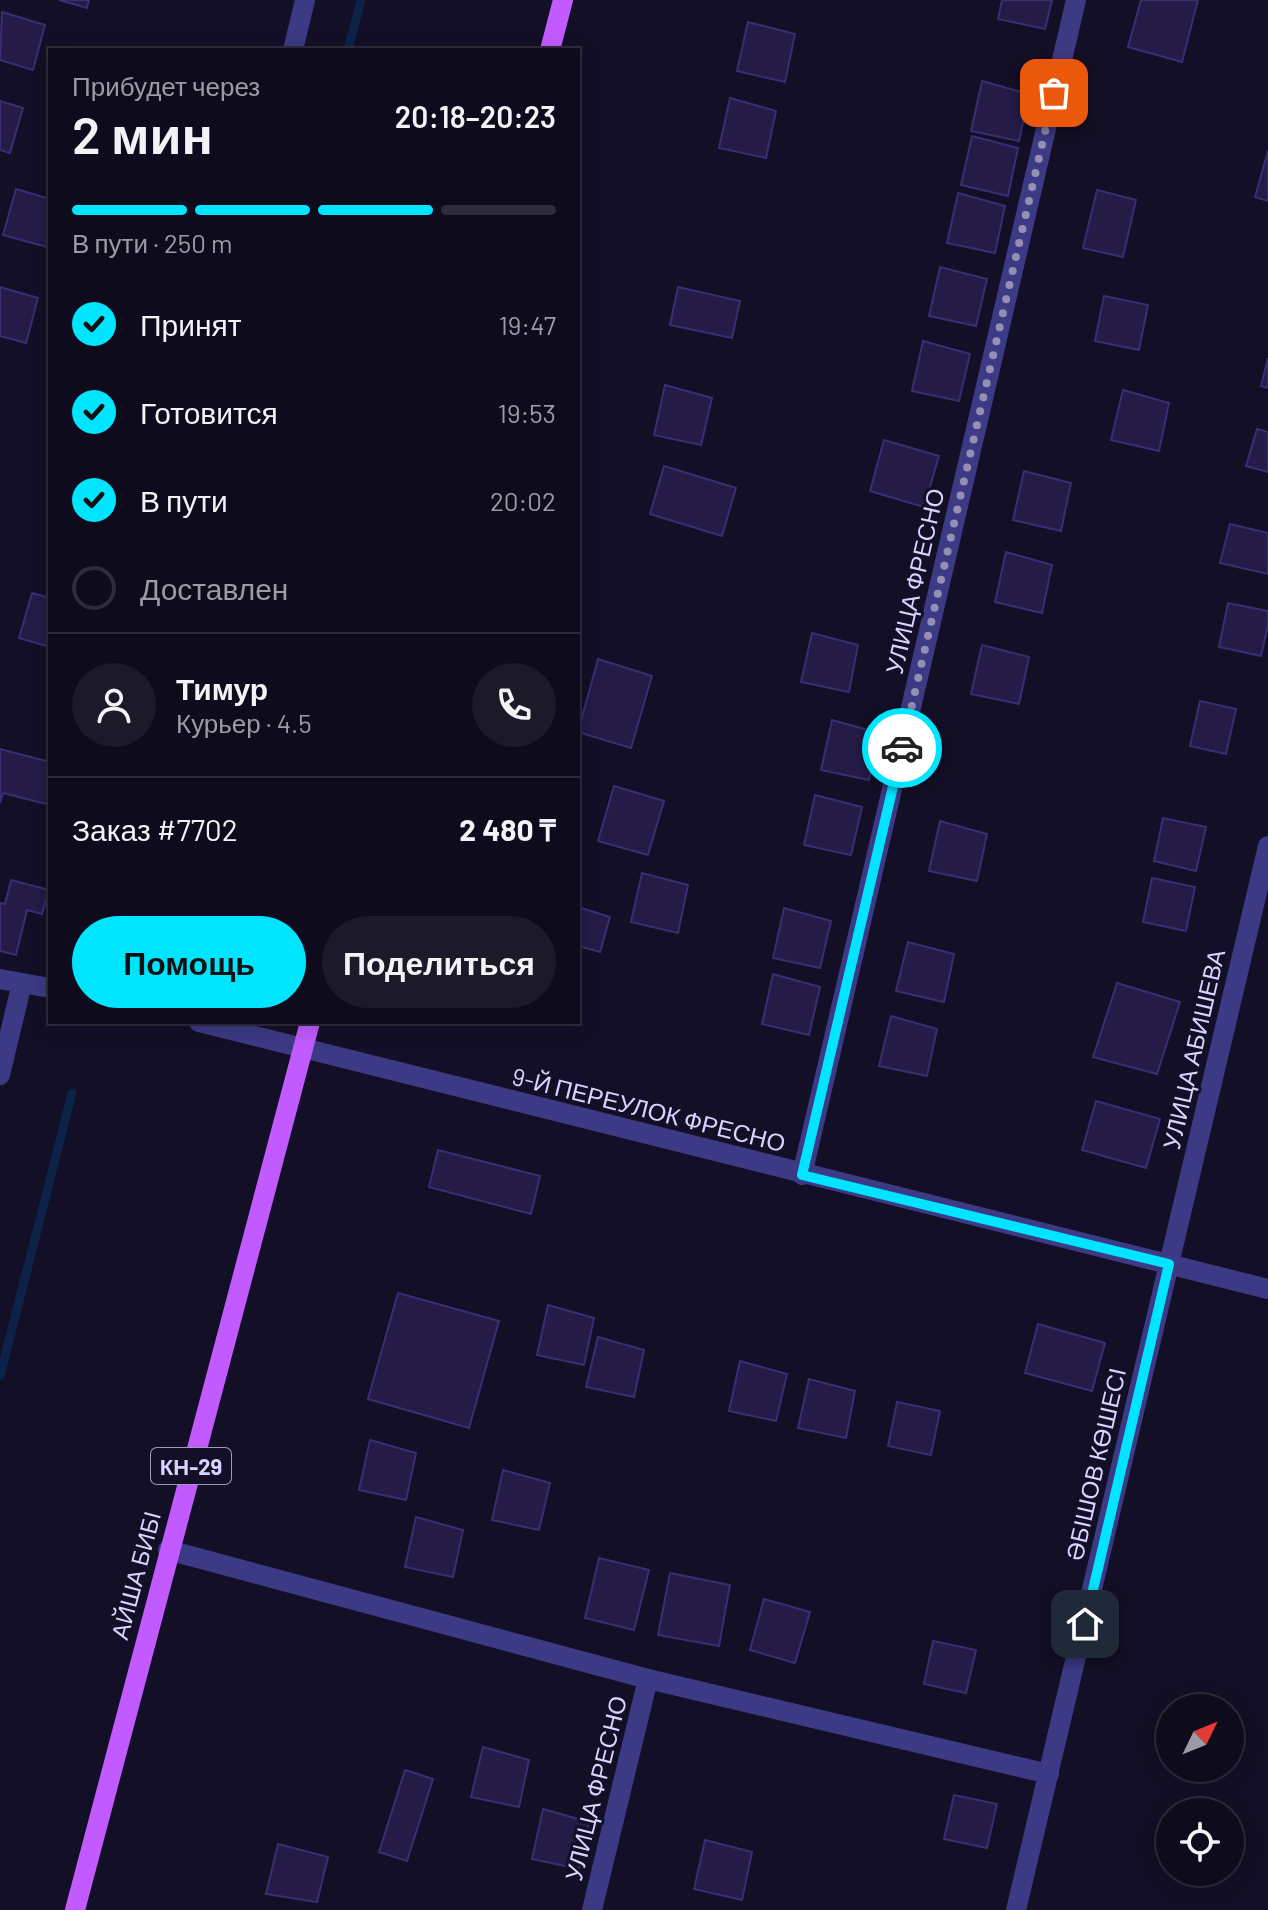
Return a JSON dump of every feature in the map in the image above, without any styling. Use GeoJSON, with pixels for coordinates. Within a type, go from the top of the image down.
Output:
{"type":"FeatureCollection","features":[{"type":"Feature","properties":{"kind":"main road"},"geometry":{"type":"LineString","coordinates":[[551,48],[563,0]]}},
{"type":"Feature","properties":{"kind":"main road","name":"АЙША БИБІ"},"geometry":{"type":"LineString","coordinates":[[75,1910],[310,1024]]}},
{"type":"Feature","properties":{"kind":"street"},"geometry":{"type":"LineString","coordinates":[[293,48],[305,0]]}},
{"type":"Feature","properties":{"kind":"street","name":"УЛИЦА ФРЕСНО"},"geometry":{"type":"LineString","coordinates":[[802,1175],[1076,0]]}},
{"type":"Feature","properties":{"kind":"street","name":"УЛИЦА АБИШЕВА"},"geometry":{"type":"LineString","coordinates":[[1169,1264],[1268,846]]}},
{"type":"Feature","properties":{"kind":"street"},"geometry":{"type":"LineString","coordinates":[[0,979],[48,985]]}},
{"type":"Feature","properties":{"kind":"street"},"geometry":{"type":"LineString","coordinates":[[0,1075],[22,983]]}},
{"type":"Feature","properties":{"kind":"street","name":"9-Й ПЕРЕУЛОК ФРЕСНО"},"geometry":{"type":"LineString","coordinates":[[207,1024],[1268,1289]]}},
{"type":"Feature","properties":{"kind":"street","name":"ӘБІШОВ КӨШЕСІ"},"geometry":{"type":"LineString","coordinates":[[1016,1910],[1169,1264]]}},
{"type":"Feature","properties":{"kind":"street"},"geometry":{"type":"LineString","coordinates":[[168,1550],[648,1679],[1049,1774]]}},
{"type":"Feature","properties":{"kind":"street","name":"УЛИЦА ФРЕСНО"},"geometry":{"type":"LineString","coordinates":[[592,1910],[648,1679]]}},
{"type":"Feature","properties":{"kind":"building"},"geometry":{"type":"Polygon","coordinates":[[[59,0],[89,0],[87,8],[59,0]]]}},
{"type":"Feature","properties":{"kind":"building"},"geometry":{"type":"Polygon","coordinates":[[[1002,0],[1052,0],[1045,29],[998,19],[1002,0]]]}},
{"type":"Feature","properties":{"kind":"building"},"geometry":{"type":"Polygon","coordinates":[[[1141,0],[1198,0],[1182,62],[1128,47],[1141,0]]]}},
{"type":"Feature","properties":{"kind":"building"},"geometry":{"type":"Polygon","coordinates":[[[2,12],[45,25],[33,70],[0,60],[2,12]]]}},
{"type":"Feature","properties":{"kind":"building"},"geometry":{"type":"Polygon","coordinates":[[[748,22],[795,34],[785,82],[737,71],[748,22]]]}},
{"type":"Feature","properties":{"kind":"building"},"geometry":{"type":"Polygon","coordinates":[[[982,81],[1029,94],[1019,141],[971,131],[982,81]]]}},
{"type":"Feature","properties":{"kind":"building"},"geometry":{"type":"Polygon","coordinates":[[[730,98],[776,111],[766,158],[719,148],[730,98]]]}},
{"type":"Feature","properties":{"kind":"building"},"geometry":{"type":"Polygon","coordinates":[[[0,101],[23,108],[10,153],[0,150],[0,101]]]}},
{"type":"Feature","properties":{"kind":"building"},"geometry":{"type":"Polygon","coordinates":[[[972,136],[1018,148],[1008,196],[961,185],[972,136]]]}},
{"type":"Feature","properties":{"kind":"building"},"geometry":{"type":"Polygon","coordinates":[[[1268,151],[1268,201],[1255,197],[1268,151]]]}},
{"type":"Feature","properties":{"kind":"building"},"geometry":{"type":"Polygon","coordinates":[[[16,189],[48,198],[47,247],[3,235],[16,189]]]}},
{"type":"Feature","properties":{"kind":"building"},"geometry":{"type":"Polygon","coordinates":[[[1097,190],[1136,200],[1123,257],[1083,248],[1097,190]]]}},
{"type":"Feature","properties":{"kind":"building"},"geometry":{"type":"Polygon","coordinates":[[[958,193],[1005,206],[995,253],[947,243],[958,193]]]}},
{"type":"Feature","properties":{"kind":"building"},"geometry":{"type":"Polygon","coordinates":[[[940,267],[987,279],[976,326],[929,316],[940,267]]]}},
{"type":"Feature","properties":{"kind":"building"},"geometry":{"type":"Polygon","coordinates":[[[0,287],[38,298],[26,343],[0,336],[0,287]]]}},
{"type":"Feature","properties":{"kind":"building"},"geometry":{"type":"Polygon","coordinates":[[[678,287],[740,301],[732,338],[670,325],[678,287]]]}},
{"type":"Feature","properties":{"kind":"building"},"geometry":{"type":"Polygon","coordinates":[[[1104,296],[1148,305],[1139,350],[1095,341],[1104,296]]]}},
{"type":"Feature","properties":{"kind":"building"},"geometry":{"type":"Polygon","coordinates":[[[923,341],[970,354],[959,401],[912,391],[923,341]]]}},
{"type":"Feature","properties":{"kind":"building"},"geometry":{"type":"Polygon","coordinates":[[[1268,358],[1268,388],[1261,386],[1268,358]]]}},
{"type":"Feature","properties":{"kind":"building"},"geometry":{"type":"Polygon","coordinates":[[[665,385],[712,398],[701,445],[654,435],[665,385]]]}},
{"type":"Feature","properties":{"kind":"building"},"geometry":{"type":"Polygon","coordinates":[[[1123,390],[1169,403],[1159,451],[1111,440],[1123,390]]]}},
{"type":"Feature","properties":{"kind":"building"},"geometry":{"type":"Polygon","coordinates":[[[1257,429],[1268,432],[1268,472],[1246,466],[1257,429]]]}},
{"type":"Feature","properties":{"kind":"building"},"geometry":{"type":"Polygon","coordinates":[[[884,440],[939,456],[924,507],[870,491],[884,440]]]}},
{"type":"Feature","properties":{"kind":"building"},"geometry":{"type":"Polygon","coordinates":[[[664,466],[736,488],[722,536],[650,514],[664,466]]]}},
{"type":"Feature","properties":{"kind":"building"},"geometry":{"type":"Polygon","coordinates":[[[1024,471],[1071,483],[1061,531],[1013,520],[1024,471]]]}},
{"type":"Feature","properties":{"kind":"building"},"geometry":{"type":"Polygon","coordinates":[[[1230,524],[1268,533],[1268,574],[1220,563],[1230,524]]]}},
{"type":"Feature","properties":{"kind":"building"},"geometry":{"type":"Polygon","coordinates":[[[1006,552],[1052,565],[1042,613],[995,602],[1006,552]]]}},
{"type":"Feature","properties":{"kind":"building"},"geometry":{"type":"Polygon","coordinates":[[[32,593],[48,597],[48,646],[19,638],[32,593]]]}},
{"type":"Feature","properties":{"kind":"building"},"geometry":{"type":"Polygon","coordinates":[[[1228,603],[1268,611],[1261,656],[1219,647],[1228,603]]]}},
{"type":"Feature","properties":{"kind":"building"},"geometry":{"type":"Polygon","coordinates":[[[812,633],[858,645],[849,692],[801,682],[812,633]]]}},
{"type":"Feature","properties":{"kind":"building"},"geometry":{"type":"Polygon","coordinates":[[[982,645],[1029,657],[1019,704],[971,694],[982,645]]]}},
{"type":"Feature","properties":{"kind":"building"},"geometry":{"type":"Polygon","coordinates":[[[598,659],[652,676],[631,748],[580,733],[598,659]]]}},
{"type":"Feature","properties":{"kind":"building"},"geometry":{"type":"Polygon","coordinates":[[[1200,701],[1236,709],[1226,754],[1190,746],[1200,701]]]}},
{"type":"Feature","properties":{"kind":"building"},"geometry":{"type":"Polygon","coordinates":[[[832,720],[879,733],[869,780],[821,770],[832,720]]]}},
{"type":"Feature","properties":{"kind":"building"},"geometry":{"type":"Polygon","coordinates":[[[0,749],[48,761],[48,804],[3,793],[0,803],[0,749]]]}},
{"type":"Feature","properties":{"kind":"building"},"geometry":{"type":"Polygon","coordinates":[[[614,786],[664,801],[648,855],[598,841],[614,786]]]}},
{"type":"Feature","properties":{"kind":"building"},"geometry":{"type":"Polygon","coordinates":[[[815,795],[862,807],[851,855],[804,845],[815,795]]]}},
{"type":"Feature","properties":{"kind":"building"},"geometry":{"type":"Polygon","coordinates":[[[1163,818],[1206,827],[1196,871],[1154,861],[1163,818]]]}},
{"type":"Feature","properties":{"kind":"building"},"geometry":{"type":"Polygon","coordinates":[[[940,821],[987,834],[977,881],[929,871],[940,821]]]}},
{"type":"Feature","properties":{"kind":"building"},"geometry":{"type":"Polygon","coordinates":[[[642,873],[688,885],[678,933],[631,922],[642,873]]]}},
{"type":"Feature","properties":{"kind":"building"},"geometry":{"type":"Polygon","coordinates":[[[1152,878],[1195,887],[1186,931],[1143,922],[1152,878]]]}},
{"type":"Feature","properties":{"kind":"building"},"geometry":{"type":"Polygon","coordinates":[[[11,880],[48,890],[42,914],[27,910],[16,955],[0,951],[0,903],[5,904],[11,880]]]}},
{"type":"Feature","properties":{"kind":"building"},"geometry":{"type":"Polygon","coordinates":[[[580,908],[610,917],[600,952],[580,947],[580,908]]]}},
{"type":"Feature","properties":{"kind":"building"},"geometry":{"type":"Polygon","coordinates":[[[784,908],[831,921],[820,968],[773,958],[784,908]]]}},
{"type":"Feature","properties":{"kind":"building"},"geometry":{"type":"Polygon","coordinates":[[[908,942],[954,954],[944,1002],[896,991],[908,942]]]}},
{"type":"Feature","properties":{"kind":"building"},"geometry":{"type":"Polygon","coordinates":[[[773,974],[820,987],[809,1035],[762,1024],[773,974]]]}},
{"type":"Feature","properties":{"kind":"building"},"geometry":{"type":"Polygon","coordinates":[[[1117,983],[1180,1002],[1157,1074],[1093,1057],[1117,983]]]}},
{"type":"Feature","properties":{"kind":"building"},"geometry":{"type":"Polygon","coordinates":[[[891,1016],[937,1029],[927,1076],[879,1066],[891,1016]]]}},
{"type":"Feature","properties":{"kind":"building"},"geometry":{"type":"Polygon","coordinates":[[[1096,1101],[1160,1119],[1146,1168],[1082,1150],[1096,1101]]]}},
{"type":"Feature","properties":{"kind":"building"},"geometry":{"type":"Polygon","coordinates":[[[438,1150],[540,1176],[531,1214],[429,1187],[438,1150]]]}},
{"type":"Feature","properties":{"kind":"building"},"geometry":{"type":"Polygon","coordinates":[[[398,1293],[499,1321],[469,1428],[368,1399],[398,1293]]]}},
{"type":"Feature","properties":{"kind":"building"},"geometry":{"type":"Polygon","coordinates":[[[548,1305],[594,1318],[584,1365],[537,1355],[548,1305]]]}},
{"type":"Feature","properties":{"kind":"building"},"geometry":{"type":"Polygon","coordinates":[[[1038,1324],[1105,1343],[1092,1391],[1025,1373],[1038,1324]]]}},
{"type":"Feature","properties":{"kind":"building"},"geometry":{"type":"Polygon","coordinates":[[[598,1337],[644,1350],[634,1397],[586,1387],[598,1337]]]}},
{"type":"Feature","properties":{"kind":"building"},"geometry":{"type":"Polygon","coordinates":[[[740,1361],[787,1374],[776,1421],[729,1411],[740,1361]]]}},
{"type":"Feature","properties":{"kind":"building"},"geometry":{"type":"Polygon","coordinates":[[[809,1379],[855,1391],[846,1438],[798,1428],[809,1379]]]}},
{"type":"Feature","properties":{"kind":"building"},"geometry":{"type":"Polygon","coordinates":[[[897,1402],[940,1411],[931,1455],[888,1446],[897,1402]]]}},
{"type":"Feature","properties":{"kind":"building"},"geometry":{"type":"Polygon","coordinates":[[[370,1440],[416,1453],[406,1500],[359,1490],[370,1440]]]}},
{"type":"Feature","properties":{"kind":"building"},"geometry":{"type":"Polygon","coordinates":[[[503,1470],[550,1483],[539,1530],[492,1520],[503,1470]]]}},
{"type":"Feature","properties":{"kind":"building"},"geometry":{"type":"Polygon","coordinates":[[[416,1517],[463,1530],[453,1577],[405,1567],[416,1517]]]}},
{"type":"Feature","properties":{"kind":"building"},"geometry":{"type":"Polygon","coordinates":[[[599,1558],[649,1570],[634,1630],[585,1618],[599,1558]]]}},
{"type":"Feature","properties":{"kind":"building"},"geometry":{"type":"Polygon","coordinates":[[[670,1573],[730,1585],[719,1646],[658,1635],[670,1573]]]}},
{"type":"Feature","properties":{"kind":"building"},"geometry":{"type":"Polygon","coordinates":[[[764,1599],[810,1612],[795,1663],[750,1650],[764,1599]]]}},
{"type":"Feature","properties":{"kind":"building"},"geometry":{"type":"Polygon","coordinates":[[[933,1641],[976,1650],[966,1693],[924,1684],[933,1641]]]}},
{"type":"Feature","properties":{"kind":"building"},"geometry":{"type":"Polygon","coordinates":[[[483,1747],[529,1760],[519,1807],[471,1797],[483,1747]]]}},
{"type":"Feature","properties":{"kind":"building"},"geometry":{"type":"Polygon","coordinates":[[[405,1770],[433,1779],[407,1861],[379,1852],[405,1770]]]}},
{"type":"Feature","properties":{"kind":"building"},"geometry":{"type":"Polygon","coordinates":[[[954,1795],[997,1804],[987,1848],[944,1839],[954,1795]]]}},
{"type":"Feature","properties":{"kind":"building"},"geometry":{"type":"Polygon","coordinates":[[[543,1809],[589,1822],[579,1869],[532,1859],[543,1809]]]}},
{"type":"Feature","properties":{"kind":"building"},"geometry":{"type":"Polygon","coordinates":[[[705,1840],[752,1852],[742,1900],[694,1889],[705,1840]]]}},
{"type":"Feature","properties":{"kind":"building"},"geometry":{"type":"Polygon","coordinates":[[[278,1844],[328,1857],[317,1902],[266,1894],[278,1844]]]}},
{"type":"Feature","properties":{"kind":"waterway"},"geometry":{"type":"LineString","coordinates":[[349,48],[361,0]]}},
{"type":"Feature","properties":{"kind":"waterway"},"geometry":{"type":"LineString","coordinates":[[0,1376],[72,1093]]}},
{"type":"Feature","properties":{"kind":"way so far"},"geometry":{"type":"LineString","coordinates":[[902,748],[1054,93]]}},
{"type":"Feature","properties":{"kind":"route"},"geometry":{"type":"LineString","coordinates":[[902,748],[802,1175],[1169,1264],[1085,1624]]}}]}
